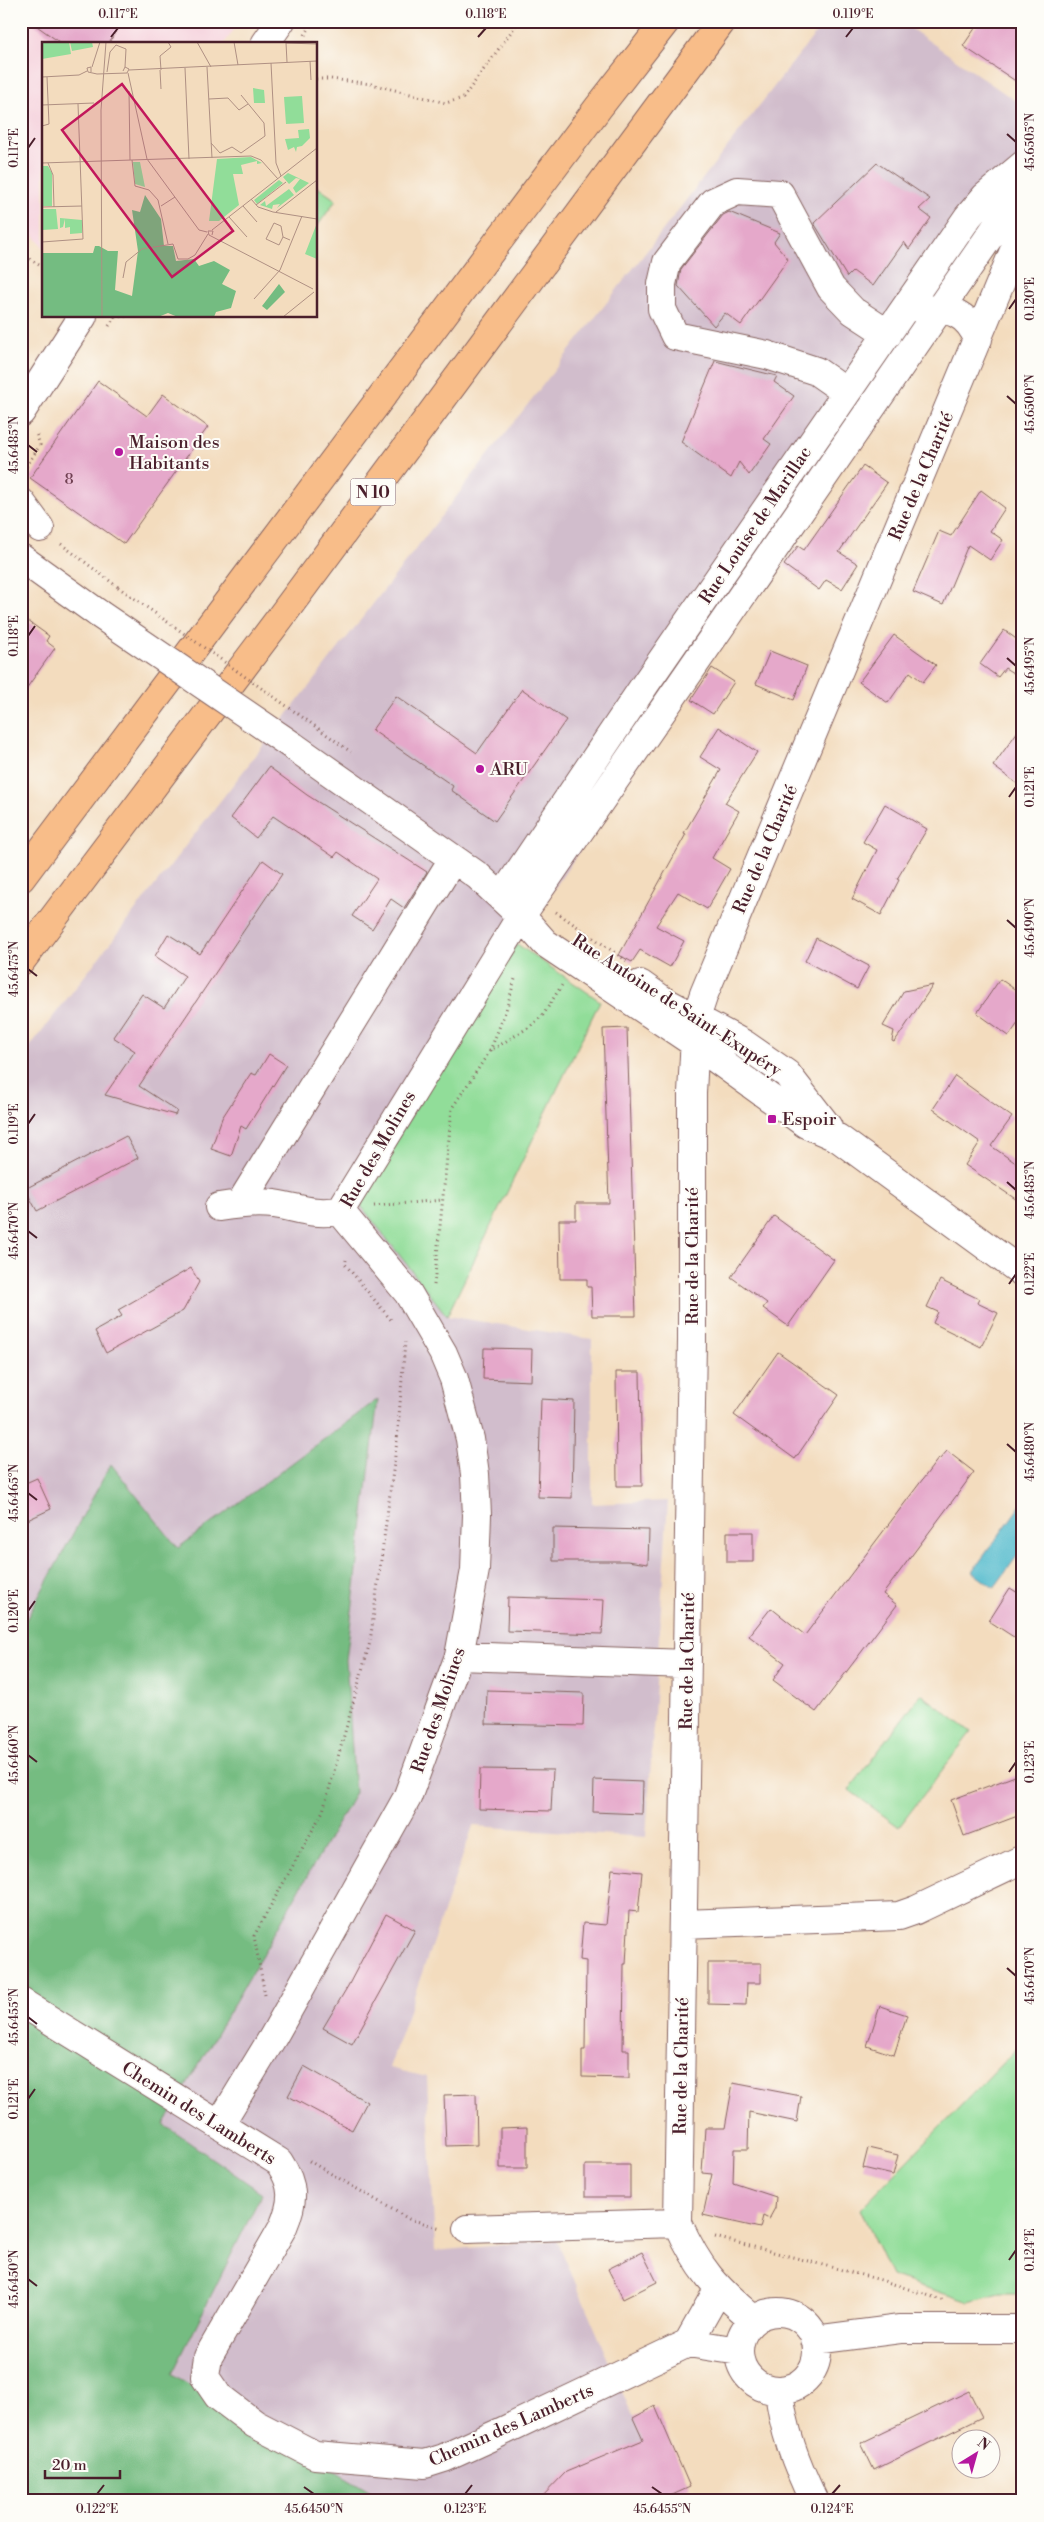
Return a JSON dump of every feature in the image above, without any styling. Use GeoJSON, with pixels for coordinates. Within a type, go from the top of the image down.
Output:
{"type":"FeatureCollection","features":[{"type":"Feature","properties":{"kind":"highway","name":"N 10"},"geometry":{"type":"LineString","coordinates":[[21,878],[592,116],[666,21]]}},
{"type":"Feature","properties":{"kind":"highway","name":"N 10"},"geometry":{"type":"LineString","coordinates":[[21,961],[280,618],[722,21]]}},
{"type":"Feature","properties":{"kind":"street"},"geometry":{"type":"LineString","coordinates":[[266,42],[281,21]]}},
{"type":"Feature","properties":{"kind":"street","name":"Rue Louise de Marillac"},"geometry":{"type":"LineString","coordinates":[[512,906],[846,392],[968,217],[985,197],[1023,165]]}},
{"type":"Feature","properties":{"kind":"street"},"geometry":{"type":"LineString","coordinates":[[512,906],[1023,188]]}},
{"type":"Feature","properties":{"kind":"street"},"geometry":{"type":"LineString","coordinates":[[846,392],[816,371],[767,355],[675,336],[662,309],[662,284],[667,262],[713,202],[737,191],[780,194],[831,288],[853,311],[895,324],[938,308],[951,310],[963,316],[978,339]]}},
{"type":"Feature","properties":{"kind":"street","name":"Rue de la Charité"},"geometry":{"type":"LineString","coordinates":[[754,2320],[718,2290],[692,2255],[679,2225],[695,1031],[704,994],[1023,229]]}},
{"type":"Feature","properties":{"kind":"street"},"geometry":{"type":"LineString","coordinates":[[21,412],[82,318]]}},
{"type":"Feature","properties":{"kind":"street"},"geometry":{"type":"LineString","coordinates":[[21,502],[40,528]]}},
{"type":"Feature","properties":{"kind":"street","name":"Rue Antoine de Saint-Exupéry"},"geometry":{"type":"LineString","coordinates":[[21,558],[453,859],[512,906],[545,943],[576,963],[695,1031]]}},
{"type":"Feature","properties":{"kind":"street"},"geometry":{"type":"LineString","coordinates":[[340,1211],[318,1214],[274,1204],[230,1205],[413,944],[453,859]]}},
{"type":"Feature","properties":{"kind":"street","name":"Rue Antoine de Saint-Exupéry"},"geometry":{"type":"LineString","coordinates":[[512,906],[556,927],[664,1001],[695,1031],[806,1124],[838,1138],[1023,1273]]}},
{"type":"Feature","properties":{"kind":"street","name":"Rue des Molines"},"geometry":{"type":"LineString","coordinates":[[220,2124],[274,2037],[407,1798],[459,1656],[475,1570],[477,1515],[470,1439],[454,1379],[444,1353],[408,1293],[340,1211],[512,906]]}},
{"type":"Feature","properties":{"kind":"street"},"geometry":{"type":"LineString","coordinates":[[459,1656],[687,1664]]}},
{"type":"Feature","properties":{"kind":"street"},"geometry":{"type":"LineString","coordinates":[[683,1924],[899,1916],[916,1910],[1023,1859]]}},
{"type":"Feature","properties":{"kind":"street","name":"Chemin des Lamberts"},"geometry":{"type":"LineString","coordinates":[[21,2002],[279,2162],[289,2177],[292,2192],[290,2210],[283,2227],[208,2358],[205,2377],[218,2396],[256,2424],[315,2455],[425,2464],[444,2458],[523,2422],[688,2343]]}},
{"type":"Feature","properties":{"kind":"street"},"geometry":{"type":"LineString","coordinates":[[466,2229],[679,2225]]}},
{"type":"Feature","properties":{"kind":"street"},"geometry":{"type":"LineString","coordinates":[[718,2290],[688,2343],[739,2351]]}},
{"type":"Feature","properties":{"kind":"street"},"geometry":{"type":"LineString","coordinates":[[784,2312],[804,2322],[815,2340],[816,2358],[809,2374],[801,2382],[779,2390],[767,2388],[756,2383],[747,2375],[741,2363],[740,2339],[745,2328],[754,2320],[768,2313],[784,2312]]}},
{"type":"Feature","properties":{"kind":"street"},"geometry":{"type":"LineString","coordinates":[[815,2340],[900,2329],[1023,2329]]}},
{"type":"Feature","properties":{"kind":"street"},"geometry":{"type":"LineString","coordinates":[[779,2390],[786,2434],[797,2465],[814,2501]]}},
{"type":"Feature","properties":{"kind":"path"},"geometry":{"type":"LineString","coordinates":[[318,79],[371,84],[446,103],[463,98],[519,21]]}},
{"type":"Feature","properties":{"kind":"path"},"geometry":{"type":"LineString","coordinates":[[21,254],[42,267]]}},
{"type":"Feature","properties":{"kind":"path"},"geometry":{"type":"LineString","coordinates":[[40,528],[118,587],[298,714]]}},
{"type":"Feature","properties":{"kind":"path"},"geometry":{"type":"LineString","coordinates":[[490,1051],[531,1026],[543,1015],[576,963]]}},
{"type":"Feature","properties":{"kind":"path"},"geometry":{"type":"LineString","coordinates":[[274,2037],[254,1936],[323,1811],[367,1651],[397,1440],[405,1338],[432,1304],[452,1108],[490,1051],[506,1010],[516,977]]}},
{"type":"Feature","properties":{"kind":"path"},"geometry":{"type":"LineString","coordinates":[[303,2158],[409,2219],[436,2228],[466,2229]]}},
{"type":"Feature","properties":{"kind":"path"},"geometry":{"type":"LineString","coordinates":[[679,2225],[881,2280],[954,2304]]}},
{"type":"Feature","properties":{"kind":"shaded area"},"geometry":{"type":"Polygon","coordinates":[[[21,21],[240,21],[225,42],[42,42],[42,246],[21,220],[21,21]]]}},
{"type":"Feature","properties":{"kind":"shaded area"},"geometry":{"type":"Polygon","coordinates":[[[825,21],[900,21],[1023,106],[1023,190],[517,944],[358,1202],[447,1316],[592,1339],[592,1504],[668,1501],[646,1837],[473,1826],[389,2068],[427,2077],[435,2251],[557,2240],[669,2501],[386,2501],[172,2374],[262,2194],[164,2125],[355,1793],[346,1660],[378,1400],[178,1548],[111,1465],[21,1629],[21,1058],[825,21]]]}},
{"type":"Feature","properties":{"kind":"green space"},"geometry":{"type":"Polygon","coordinates":[[[318,187],[336,200],[318,225],[318,187]]]}},
{"type":"Feature","properties":{"kind":"green space"},"geometry":{"type":"Polygon","coordinates":[[[517,944],[600,1001],[447,1316],[358,1202],[517,944]]]}},
{"type":"Feature","properties":{"kind":"green space"},"geometry":{"type":"Polygon","coordinates":[[[378,1399],[346,1660],[355,1793],[164,2125],[262,2193],[172,2374],[386,2501],[21,2501],[21,1629],[111,1464],[178,1548],[378,1399]]]}},
{"type":"Feature","properties":{"kind":"green space"},"geometry":{"type":"Polygon","coordinates":[[[921,1694],[971,1732],[899,1827],[849,1790],[921,1694]]]}},
{"type":"Feature","properties":{"kind":"green space"},"geometry":{"type":"Polygon","coordinates":[[[1023,2042],[1023,2294],[999,2294],[969,2302],[891,2276],[860,2209],[1023,2042]]]}},
{"type":"Feature","properties":{"kind":"water"},"geometry":{"type":"Polygon","coordinates":[[[1023,1502],[1023,1548],[994,1588],[972,1572],[1023,1502]]]}},
{"type":"Feature","properties":{"kind":"building"},"geometry":{"type":"Polygon","coordinates":[[[30,21],[123,21],[109,42],[59,42],[30,21]]]}},
{"type":"Feature","properties":{"kind":"building"},"geometry":{"type":"Polygon","coordinates":[[[980,21],[1023,21],[1023,86],[963,46],[980,21]]]}},
{"type":"Feature","properties":{"kind":"building"},"geometry":{"type":"Polygon","coordinates":[[[877,163],[930,199],[919,209],[931,218],[909,249],[904,242],[873,286],[853,271],[847,277],[814,223],[877,163]]]}},
{"type":"Feature","properties":{"kind":"building"},"geometry":{"type":"Polygon","coordinates":[[[729,212],[780,233],[774,242],[788,259],[741,325],[725,313],[714,326],[678,286],[681,269],[723,215],[729,212]]]}},
{"type":"Feature","properties":{"kind":"building"},"geometry":{"type":"Polygon","coordinates":[[[715,361],[777,376],[774,382],[794,396],[764,439],[771,444],[749,475],[739,462],[731,478],[681,442],[715,361]]]}},
{"type":"Feature","properties":{"kind":"building","name":"Maison des Habitants"},"geometry":{"type":"Polygon","coordinates":[[[98,381],[147,416],[163,394],[208,427],[124,544],[30,478],[98,381]]]}},
{"type":"Feature","properties":{"kind":"building"},"geometry":{"type":"Polygon","coordinates":[[[863,466],[887,483],[839,552],[858,564],[842,589],[826,580],[819,590],[784,565],[798,546],[804,550],[863,466]]]}},
{"type":"Feature","properties":{"kind":"building"},"geometry":{"type":"Polygon","coordinates":[[[981,490],[1005,508],[990,531],[1003,540],[990,560],[968,545],[943,605],[913,592],[939,531],[951,536],[981,490]]]}},
{"type":"Feature","properties":{"kind":"building"},"geometry":{"type":"Polygon","coordinates":[[[21,616],[49,636],[46,641],[55,648],[21,696],[21,616]]]}},
{"type":"Feature","properties":{"kind":"building"},"geometry":{"type":"Polygon","coordinates":[[[1004,630],[1023,644],[1023,660],[1013,673],[1005,668],[998,677],[980,664],[1004,630]]]}},
{"type":"Feature","properties":{"kind":"building"},"geometry":{"type":"Polygon","coordinates":[[[894,635],[936,665],[923,682],[910,672],[888,703],[859,682],[894,635]]]}},
{"type":"Feature","properties":{"kind":"building"},"geometry":{"type":"Polygon","coordinates":[[[770,651],[807,666],[794,700],[756,684],[770,651]]]}},
{"type":"Feature","properties":{"kind":"building"},"geometry":{"type":"Polygon","coordinates":[[[712,668],[734,682],[713,714],[691,700],[712,668]]]}},
{"type":"Feature","properties":{"kind":"building","name":"ARU"},"geometry":{"type":"Polygon","coordinates":[[[522,689],[566,720],[495,821],[451,790],[453,786],[372,730],[396,696],[477,753],[522,689]]]}},
{"type":"Feature","properties":{"kind":"building"},"geometry":{"type":"Polygon","coordinates":[[[1023,724],[1023,788],[993,766],[1023,724]]]}},
{"type":"Feature","properties":{"kind":"building"},"geometry":{"type":"Polygon","coordinates":[[[719,727],[757,752],[725,803],[739,811],[712,858],[730,869],[707,909],[678,892],[656,926],[684,941],[670,967],[640,950],[632,962],[619,955],[686,834],[684,833],[721,770],[700,757],[719,727]]]}},
{"type":"Feature","properties":{"kind":"building"},"geometry":{"type":"Polygon","coordinates":[[[269,767],[307,795],[427,872],[404,908],[391,899],[372,929],[352,916],[377,879],[338,852],[334,857],[273,816],[256,838],[231,818],[269,767]]]}},
{"type":"Feature","properties":{"kind":"building"},"geometry":{"type":"Polygon","coordinates":[[[885,804],[927,829],[897,879],[899,880],[881,915],[852,899],[877,850],[863,842],[885,804]]]}},
{"type":"Feature","properties":{"kind":"building"},"geometry":{"type":"Polygon","coordinates":[[[263,860],[282,874],[139,1086],[177,1111],[175,1115],[105,1095],[135,1051],[113,1037],[142,994],[164,1008],[185,976],[155,956],[168,934],[200,954],[263,860]]]}},
{"type":"Feature","properties":{"kind":"building"},"geometry":{"type":"Polygon","coordinates":[[[816,938],[869,966],[857,989],[805,961],[816,938]]]}},
{"type":"Feature","properties":{"kind":"building"},"geometry":{"type":"Polygon","coordinates":[[[1000,979],[1023,995],[1023,1016],[1009,1036],[977,1013],[1000,979]]]}},
{"type":"Feature","properties":{"kind":"building"},"geometry":{"type":"Polygon","coordinates":[[[933,985],[900,1034],[894,1042],[892,1041],[894,1031],[883,1026],[904,991],[933,985]]]}},
{"type":"Feature","properties":{"kind":"building"},"geometry":{"type":"Polygon","coordinates":[[[627,1028],[636,1316],[592,1316],[591,1287],[587,1287],[587,1279],[560,1279],[559,1220],[576,1220],[576,1203],[609,1203],[603,1029],[627,1028]]]}},
{"type":"Feature","properties":{"kind":"building"},"geometry":{"type":"Polygon","coordinates":[[[269,1054],[286,1065],[246,1129],[241,1126],[231,1156],[211,1149],[222,1118],[251,1073],[256,1075],[269,1054]]]}},
{"type":"Feature","properties":{"kind":"building"},"geometry":{"type":"Polygon","coordinates":[[[955,1076],[1012,1117],[991,1146],[1023,1168],[1023,1204],[965,1165],[980,1142],[933,1109],[955,1076]]]}},
{"type":"Feature","properties":{"kind":"building"},"geometry":{"type":"Polygon","coordinates":[[[126,1136],[138,1158],[37,1211],[25,1189],[126,1136]]]}},
{"type":"Feature","properties":{"kind":"building"},"geometry":{"type":"Polygon","coordinates":[[[774,1216],[834,1260],[788,1326],[763,1308],[767,1303],[731,1277],[774,1216]]]}},
{"type":"Feature","properties":{"kind":"building"},"geometry":{"type":"Polygon","coordinates":[[[191,1268],[199,1282],[183,1311],[106,1353],[95,1331],[122,1316],[118,1310],[191,1268]]]}},
{"type":"Feature","properties":{"kind":"building"},"geometry":{"type":"Polygon","coordinates":[[[940,1280],[979,1299],[977,1303],[998,1313],[981,1347],[933,1323],[938,1312],[927,1307],[940,1280]]]}},
{"type":"Feature","properties":{"kind":"building"},"geometry":{"type":"Polygon","coordinates":[[[484,1348],[532,1349],[531,1381],[483,1379],[484,1348]]]}},
{"type":"Feature","properties":{"kind":"building"},"geometry":{"type":"Polygon","coordinates":[[[778,1352],[839,1395],[795,1459],[734,1415],[778,1352]]]}},
{"type":"Feature","properties":{"kind":"building"},"geometry":{"type":"Polygon","coordinates":[[[616,1372],[640,1372],[642,1486],[617,1486],[616,1372]]]}},
{"type":"Feature","properties":{"kind":"building"},"geometry":{"type":"Polygon","coordinates":[[[541,1399],[574,1401],[572,1498],[538,1497],[541,1399]]]}},
{"type":"Feature","properties":{"kind":"building"},"geometry":{"type":"Polygon","coordinates":[[[947,1451],[974,1472],[883,1594],[897,1605],[816,1712],[773,1680],[785,1663],[749,1636],[771,1608],[805,1635],[938,1459],[947,1451]]]}},
{"type":"Feature","properties":{"kind":"building"},"geometry":{"type":"Polygon","coordinates":[[[37,1478],[51,1509],[21,1523],[21,1485],[37,1478]]]}},
{"type":"Feature","properties":{"kind":"building"},"geometry":{"type":"Polygon","coordinates":[[[553,1528],[649,1530],[648,1564],[627,1561],[553,1561],[553,1528]]]}},
{"type":"Feature","properties":{"kind":"building"},"geometry":{"type":"Polygon","coordinates":[[[727,1532],[753,1532],[753,1562],[727,1562],[727,1532]]]}},
{"type":"Feature","properties":{"kind":"building"},"geometry":{"type":"Polygon","coordinates":[[[1010,1588],[1023,1596],[1023,1643],[989,1621],[1010,1588]]]}},
{"type":"Feature","properties":{"kind":"building"},"geometry":{"type":"Polygon","coordinates":[[[508,1597],[604,1600],[602,1634],[507,1631],[508,1597]]]}},
{"type":"Feature","properties":{"kind":"building"},"geometry":{"type":"Polygon","coordinates":[[[487,1690],[584,1693],[583,1726],[486,1724],[487,1690]]]}},
{"type":"Feature","properties":{"kind":"building"},"geometry":{"type":"Polygon","coordinates":[[[480,1769],[553,1770],[551,1811],[479,1809],[480,1769]]]}},
{"type":"Feature","properties":{"kind":"building"},"geometry":{"type":"Polygon","coordinates":[[[1023,1773],[1023,1814],[964,1836],[951,1800],[1023,1773]]]}},
{"type":"Feature","properties":{"kind":"building"},"geometry":{"type":"Polygon","coordinates":[[[594,1780],[643,1782],[642,1814],[593,1812],[594,1780]]]}},
{"type":"Feature","properties":{"kind":"building"},"geometry":{"type":"Polygon","coordinates":[[[612,1869],[642,1872],[638,1912],[629,1911],[626,1964],[624,1964],[623,2050],[629,2050],[629,2078],[582,2077],[582,2050],[585,2050],[586,1961],[580,1960],[583,1923],[606,1925],[612,1869]]]}},
{"type":"Feature","properties":{"kind":"building"},"geometry":{"type":"Polygon","coordinates":[[[386,1914],[415,1930],[352,2044],[323,2028],[348,1986],[386,1914]]]}},
{"type":"Feature","properties":{"kind":"building"},"geometry":{"type":"Polygon","coordinates":[[[708,1963],[761,1963],[761,1983],[747,1983],[746,2005],[708,2004],[708,1963]]]}},
{"type":"Feature","properties":{"kind":"building"},"geometry":{"type":"Polygon","coordinates":[[[880,2006],[907,2015],[894,2055],[867,2046],[880,2006]]]}},
{"type":"Feature","properties":{"kind":"building"},"geometry":{"type":"Polygon","coordinates":[[[304,2066],[367,2102],[352,2130],[288,2096],[304,2066]]]}},
{"type":"Feature","properties":{"kind":"building"},"geometry":{"type":"Polygon","coordinates":[[[733,2083],[801,2096],[797,2122],[749,2112],[748,2149],[734,2149],[733,2183],[776,2197],[775,2208],[769,2219],[763,2216],[760,2228],[703,2215],[712,2174],[702,2173],[705,2128],[725,2128],[733,2083]]]}},
{"type":"Feature","properties":{"kind":"building"},"geometry":{"type":"Polygon","coordinates":[[[476,2094],[477,2145],[446,2146],[444,2095],[476,2094]]]}},
{"type":"Feature","properties":{"kind":"building"},"geometry":{"type":"Polygon","coordinates":[[[527,2127],[527,2168],[500,2168],[500,2128],[527,2127]]]}},
{"type":"Feature","properties":{"kind":"building"},"geometry":{"type":"Polygon","coordinates":[[[868,2148],[898,2155],[893,2175],[863,2168],[868,2148]]]}},
{"type":"Feature","properties":{"kind":"building"},"geometry":{"type":"Polygon","coordinates":[[[585,2165],[630,2165],[630,2197],[585,2197],[585,2165]]]}},
{"type":"Feature","properties":{"kind":"building"},"geometry":{"type":"Polygon","coordinates":[[[642,2252],[657,2282],[623,2299],[608,2269],[642,2252]]]}},
{"type":"Feature","properties":{"kind":"building"},"geometry":{"type":"Polygon","coordinates":[[[969,2391],[982,2417],[952,2430],[952,2432],[874,2470],[861,2443],[969,2391]]]}},
{"type":"Feature","properties":{"kind":"building"},"geometry":{"type":"Polygon","coordinates":[[[655,2406],[690,2487],[659,2501],[538,2501],[566,2472],[643,2440],[633,2418],[655,2406]]]}},
{"type":"Feature","properties":{"kind":"place","name":"Maison des Habitants"},"geometry":{"type":"Point","coordinates":[119,452]}},
{"type":"Feature","properties":{"kind":"place","name":"ARU"},"geometry":{"type":"Point","coordinates":[480,769]}},
{"type":"Feature","properties":{"kind":"place","name":"Espoir"},"geometry":{"type":"Point","coordinates":[772,1119]}}]}
